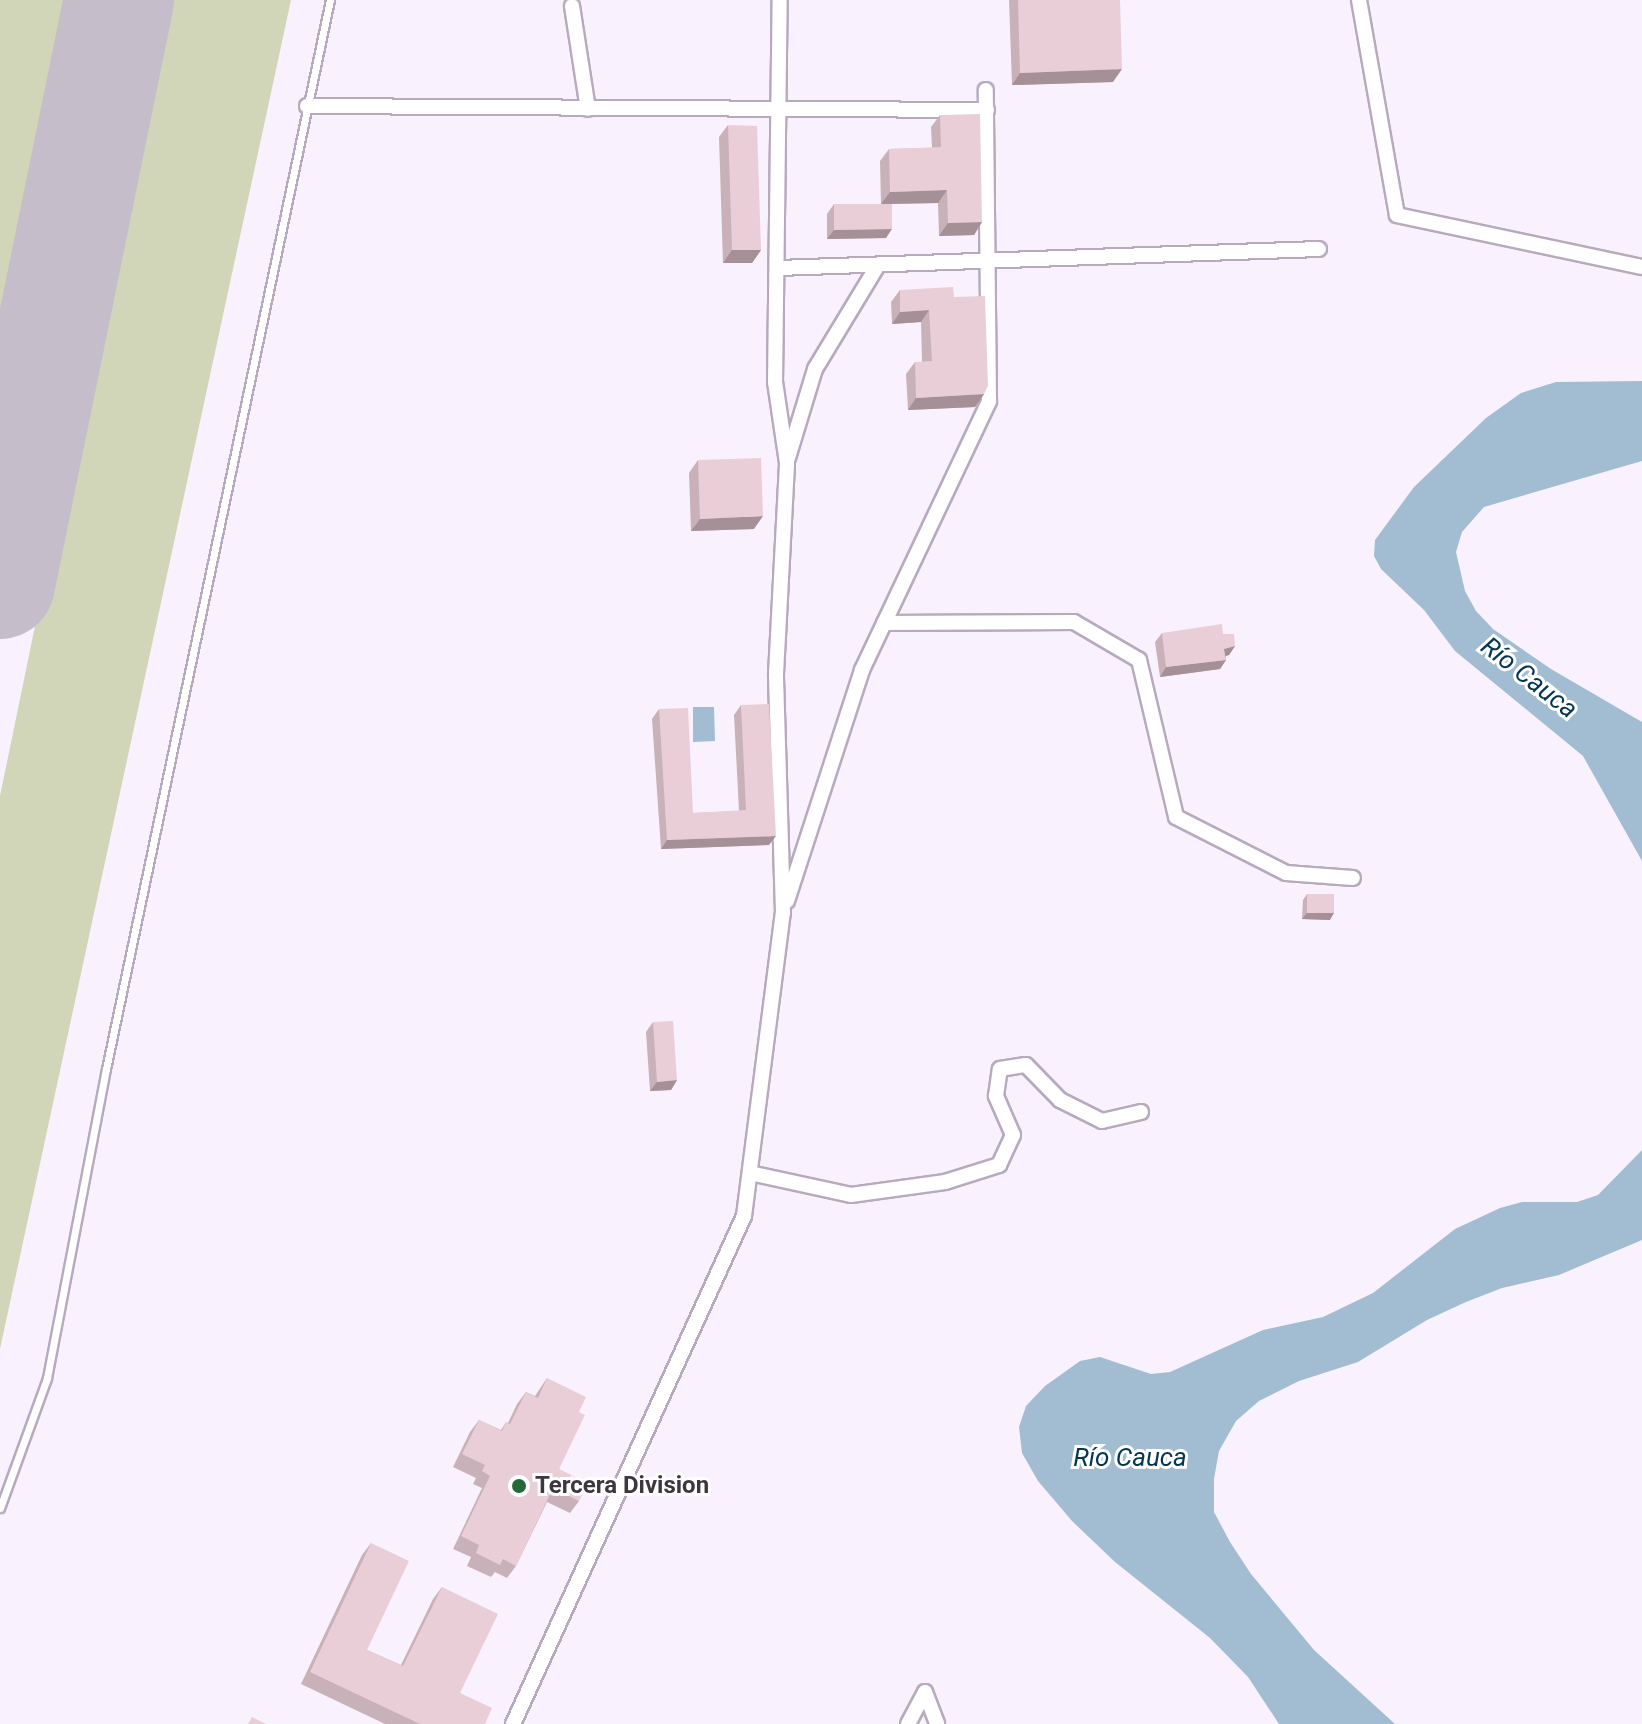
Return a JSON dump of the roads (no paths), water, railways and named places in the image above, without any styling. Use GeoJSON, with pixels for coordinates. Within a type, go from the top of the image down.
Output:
{"type":"FeatureCollection","features":[{"type":"Feature","properties":{"kind":"street"},"geometry":{"type":"LineString","coordinates":[[513,1724],[744,1216],[783,913],[776,674],[787,463],[775,382],[780,0]]}},
{"type":"Feature","properties":{"kind":"street"},"geometry":{"type":"LineString","coordinates":[[1359,0],[1397,215],[1642,267]]}},
{"type":"Feature","properties":{"kind":"street"},"geometry":{"type":"LineString","coordinates":[[572,6],[588,109]]}},
{"type":"Feature","properties":{"kind":"street"},"geometry":{"type":"LineString","coordinates":[[783,913],[862,670],[989,401],[986,90]]}},
{"type":"Feature","properties":{"kind":"street"},"geometry":{"type":"LineString","coordinates":[[307,106],[987,110]]}},
{"type":"Feature","properties":{"kind":"street"},"geometry":{"type":"LineString","coordinates":[[778,268],[1319,249]]}},
{"type":"Feature","properties":{"kind":"street"},"geometry":{"type":"LineString","coordinates":[[787,463],[815,369],[878,265]]}},
{"type":"Feature","properties":{"kind":"street"},"geometry":{"type":"LineString","coordinates":[[884,623],[1074,622],[1139,660],[1176,817],[1286,873],[1353,878]]}},
{"type":"Feature","properties":{"kind":"street"},"geometry":{"type":"LineString","coordinates":[[750,1173],[851,1195],[945,1182],[999,1165],[1013,1135],[996,1096],[1000,1069],[1026,1065],[1060,1100],[1102,1121],[1141,1112]]}},
{"type":"Feature","properties":{"kind":"street"},"geometry":{"type":"LineString","coordinates":[[908,1724],[925,1692],[937,1724]]}},
{"type":"Feature","properties":{"kind":"lane"},"geometry":{"type":"LineString","coordinates":[[0,1508],[47,1378],[106,1069],[330,0]]}},
{"type":"Feature","properties":{"kind":"water","name":"Río Cauca"},"geometry":{"type":"Polygon","coordinates":[[[1642,381],[1642,461],[1484,507],[1462,532],[1456,552],[1465,591],[1476,611],[1493,629],[1551,669],[1642,722],[1642,861],[1583,756],[1455,651],[1424,610],[1381,569],[1374,556],[1375,540],[1414,487],[1486,418],[1521,393],[1556,382],[1642,381]]]}},
{"type":"Feature","properties":{"kind":"water"},"geometry":{"type":"Polygon","coordinates":[[[693,707],[714,707],[715,741],[693,742],[693,707]]]}},
{"type":"Feature","properties":{"kind":"water","name":"Río Cauca"},"geometry":{"type":"Polygon","coordinates":[[[1642,1150],[1642,1240],[1559,1275],[1502,1288],[1466,1302],[1427,1320],[1358,1362],[1299,1381],[1259,1401],[1236,1421],[1219,1451],[1214,1479],[1214,1512],[1230,1542],[1251,1574],[1314,1650],[1395,1724],[1279,1724],[1248,1677],[1210,1638],[1115,1562],[1072,1521],[1038,1481],[1022,1453],[1019,1427],[1026,1406],[1045,1386],[1080,1361],[1100,1357],[1151,1374],[1170,1372],[1263,1330],[1323,1317],[1373,1293],[1455,1229],[1500,1208],[1522,1202],[1577,1202],[1598,1195],[1642,1150]]]}},
{"type":"Feature","properties":{"kind":"place","name":"Tercera Division"},"geometry":{"type":"Point","coordinates":[519,1486]}}]}
